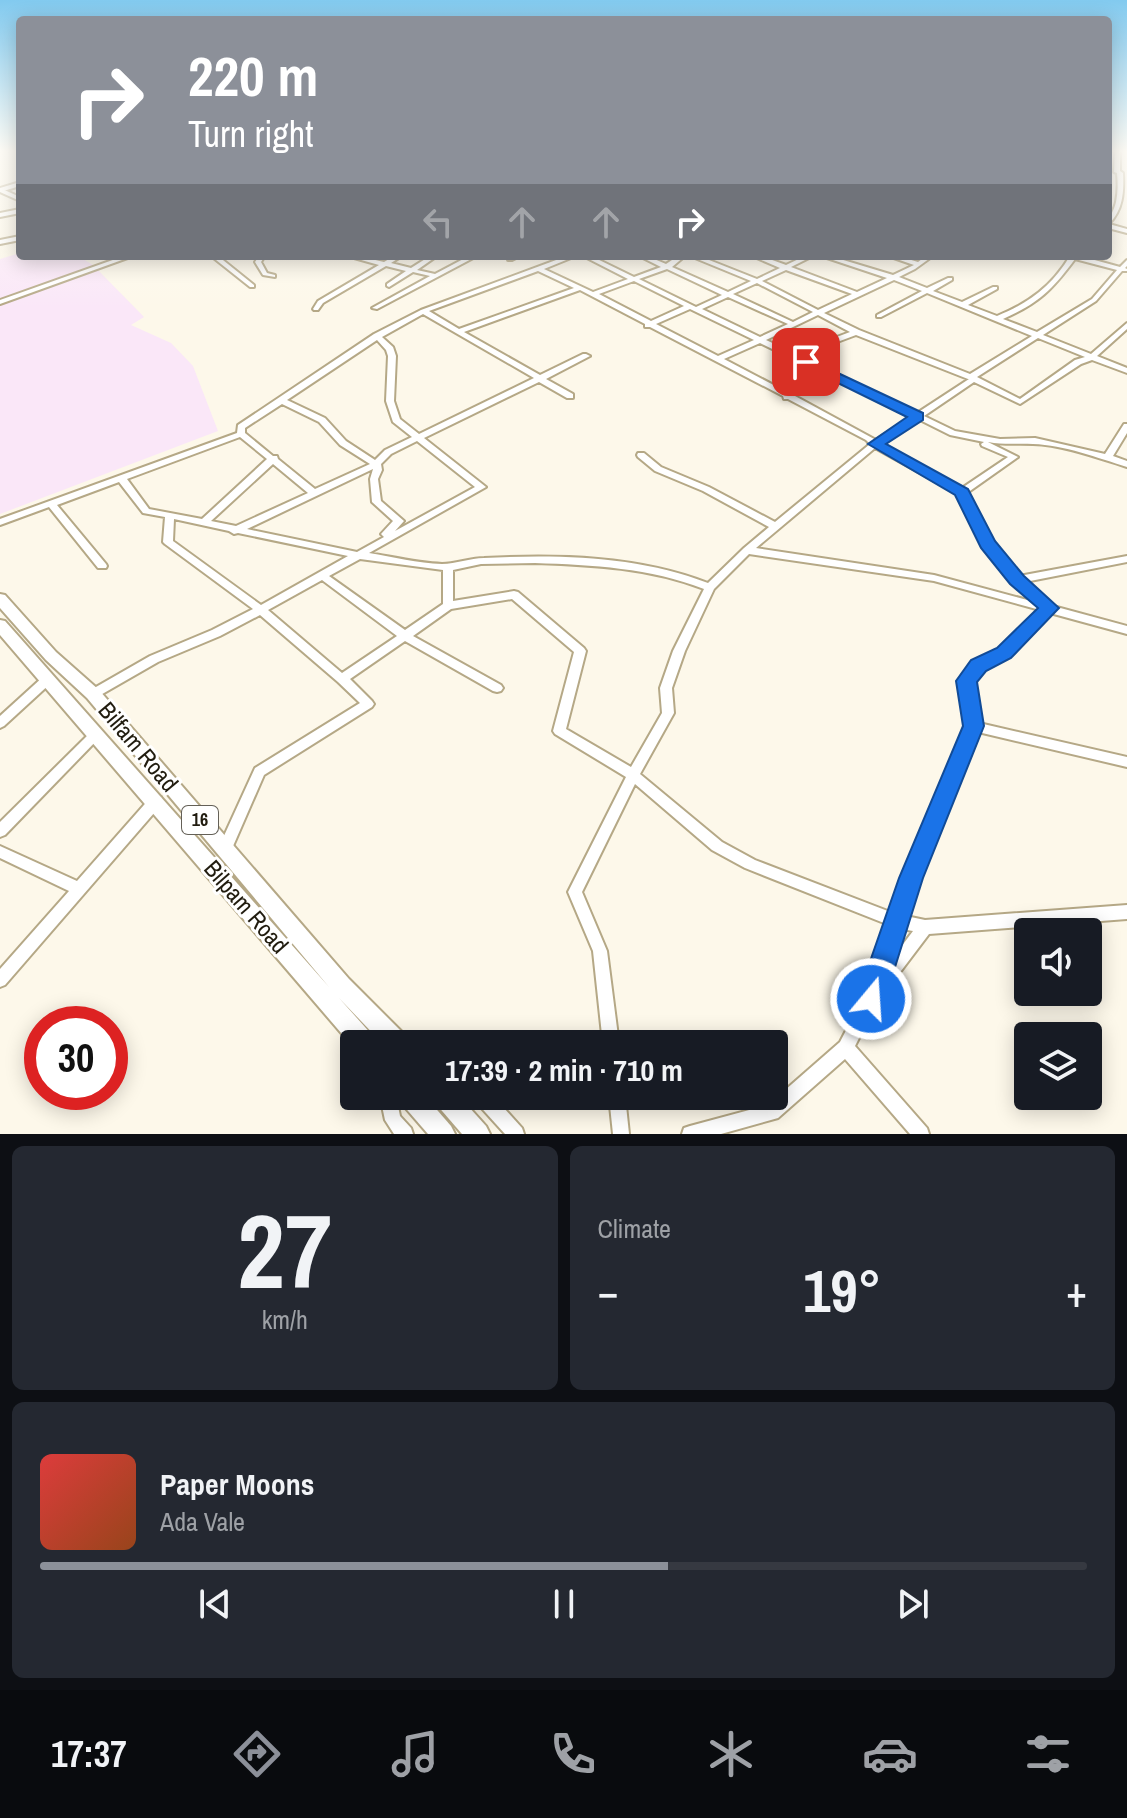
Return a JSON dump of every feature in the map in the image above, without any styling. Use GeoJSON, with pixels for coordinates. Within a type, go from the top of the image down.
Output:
{"type":"FeatureCollection","features":[{"type":"Feature","properties":{"kind":"main road","name":"Bilfam Road"},"geometry":{"type":"LineString","coordinates":[[0,599],[51,656],[93,694],[342,986],[384,1030]]}},
{"type":"Feature","properties":{"kind":"main road","name":"Bilpam Road"},"geometry":{"type":"LineString","coordinates":[[0,626],[353,1030]]}},
{"type":"Feature","properties":{"kind":"main road"},"geometry":{"type":"LineString","coordinates":[[422,1110],[443,1134]]}},
{"type":"Feature","properties":{"kind":"main road"},"geometry":{"type":"LineString","coordinates":[[457,1110],[478,1134]]}},
{"type":"Feature","properties":{"kind":"street"},"geometry":{"type":"LineString","coordinates":[[0,302],[119,260]]}},
{"type":"Feature","properties":{"kind":"street"},"geometry":{"type":"LineString","coordinates":[[222,260],[252,286]]}},
{"type":"Feature","properties":{"kind":"street"},"geometry":{"type":"LineString","coordinates":[[259,260],[265,274],[273,276]]}},
{"type":"Feature","properties":{"kind":"street"},"geometry":{"type":"LineString","coordinates":[[371,260],[438,276]]}},
{"type":"Feature","properties":{"kind":"street"},"geometry":{"type":"LineString","coordinates":[[316,309],[320,302],[392,260]]}},
{"type":"Feature","properties":{"kind":"street"},"geometry":{"type":"LineString","coordinates":[[389,285],[427,260]]}},
{"type":"Feature","properties":{"kind":"street"},"geometry":{"type":"LineString","coordinates":[[375,308],[467,260]]}},
{"type":"Feature","properties":{"kind":"street"},"geometry":{"type":"LineString","coordinates":[[241,434],[241,427],[377,336],[423,311],[563,260]]}},
{"type":"Feature","properties":{"kind":"street"},"geometry":{"type":"LineString","coordinates":[[594,260],[953,433],[1000,442],[1035,441],[1127,464]]}},
{"type":"Feature","properties":{"kind":"street"},"geometry":{"type":"LineString","coordinates":[[651,260],[793,324]]}},
{"type":"Feature","properties":{"kind":"street"},"geometry":{"type":"LineString","coordinates":[[593,294],[667,267],[677,260]]}},
{"type":"Feature","properties":{"kind":"street"},"geometry":{"type":"LineString","coordinates":[[703,260],[757,281],[856,332],[972,378],[1020,402],[1078,362],[1092,357],[1127,325]]}},
{"type":"Feature","properties":{"kind":"street"},"geometry":{"type":"LineString","coordinates":[[765,260],[858,294]]}},
{"type":"Feature","properties":{"kind":"street"},"geometry":{"type":"LineString","coordinates":[[648,325],[802,260]]}},
{"type":"Feature","properties":{"kind":"street"},"geometry":{"type":"LineString","coordinates":[[837,260],[890,276],[1127,371]]}},
{"type":"Feature","properties":{"kind":"street"},"geometry":{"type":"LineString","coordinates":[[904,260],[918,264]]}},
{"type":"Feature","properties":{"kind":"street"},"geometry":{"type":"LineString","coordinates":[[717,360],[820,313],[924,260]]}},
{"type":"Feature","properties":{"kind":"street"},"geometry":{"type":"LineString","coordinates":[[996,319],[1037,301],[1048,292],[1070,260]]}},
{"type":"Feature","properties":{"kind":"street"},"geometry":{"type":"LineString","coordinates":[[1092,260],[1125,267]]}},
{"type":"Feature","properties":{"kind":"street"},"geometry":{"type":"LineString","coordinates":[[609,1030],[600,951],[575,892],[633,775],[668,713],[666,688],[679,651],[710,587],[747,550],[875,444],[1094,300],[1125,267]]}},
{"type":"Feature","properties":{"kind":"street"},"geometry":{"type":"LineString","coordinates":[[539,269],[593,294],[962,492],[987,544],[1017,580],[1049,608]]}},
{"type":"Feature","properties":{"kind":"street"},"geometry":{"type":"LineString","coordinates":[[890,276],[1039,336]]}},
{"type":"Feature","properties":{"kind":"street"},"geometry":{"type":"LineString","coordinates":[[879,316],[950,279]]}},
{"type":"Feature","properties":{"kind":"street"},"geometry":{"type":"LineString","coordinates":[[460,331],[580,288]]}},
{"type":"Feature","properties":{"kind":"street"},"geometry":{"type":"LineString","coordinates":[[962,305],[995,288]]}},
{"type":"Feature","properties":{"kind":"street"},"geometry":{"type":"LineString","coordinates":[[423,311],[542,377],[570,396]]}},
{"type":"Feature","properties":{"kind":"street"},"geometry":{"type":"LineString","coordinates":[[794,356],[856,332]]}},
{"type":"Feature","properties":{"kind":"street"},"geometry":{"type":"LineString","coordinates":[[93,694],[154,659],[258,611],[481,487],[396,420],[390,401],[392,356],[390,349],[377,336]]}},
{"type":"Feature","properties":{"kind":"street"},"geometry":{"type":"LineString","coordinates":[[234,531],[376,464],[388,452],[586,356]]}},
{"type":"Feature","properties":{"kind":"street"},"geometry":{"type":"LineString","coordinates":[[787,397],[830,374]]}},
{"type":"Feature","properties":{"kind":"street"},"geometry":{"type":"LineString","coordinates":[[282,401],[322,420],[343,443],[376,464],[377,502],[399,521],[379,541]]}},
{"type":"Feature","properties":{"kind":"street"},"geometry":{"type":"LineString","coordinates":[[1107,458],[1127,426]]}},
{"type":"Feature","properties":{"kind":"street"},"geometry":{"type":"LineString","coordinates":[[241,434],[313,492]]}},
{"type":"Feature","properties":{"kind":"street"},"geometry":{"type":"LineString","coordinates":[[0,522],[241,434]]}},
{"type":"Feature","properties":{"kind":"street"},"geometry":{"type":"LineString","coordinates":[[962,492],[1014,457],[968,437]]}},
{"type":"Feature","properties":{"kind":"street"},"geometry":{"type":"LineString","coordinates":[[641,455],[658,469],[706,489],[776,527]]}},
{"type":"Feature","properties":{"kind":"street"},"geometry":{"type":"LineString","coordinates":[[205,521],[274,458]]}},
{"type":"Feature","properties":{"kind":"street"},"geometry":{"type":"LineString","coordinates":[[122,479],[146,511],[357,555],[448,567],[485,561],[608,564],[670,573],[710,587]]}},
{"type":"Feature","properties":{"kind":"street"},"geometry":{"type":"LineString","coordinates":[[52,505],[102,566]]}},
{"type":"Feature","properties":{"kind":"street"},"geometry":{"type":"LineString","coordinates":[[170,515],[168,542],[342,679],[368,704],[259,772],[225,849]]}},
{"type":"Feature","properties":{"kind":"street"},"geometry":{"type":"LineString","coordinates":[[747,550],[934,578],[1127,630]]}},
{"type":"Feature","properties":{"kind":"street"},"geometry":{"type":"LineString","coordinates":[[1017,580],[1127,559]]}},
{"type":"Feature","properties":{"kind":"street"},"geometry":{"type":"LineString","coordinates":[[448,567],[448,606]]}},
{"type":"Feature","properties":{"kind":"street"},"geometry":{"type":"LineString","coordinates":[[323,576],[406,637],[497,688]]}},
{"type":"Feature","properties":{"kind":"street"},"geometry":{"type":"LineString","coordinates":[[342,679],[448,606],[514,595],[580,651],[559,731],[633,775],[717,846],[750,864],[896,921],[925,927],[1127,912]]}},
{"type":"Feature","properties":{"kind":"street"},"geometry":{"type":"LineString","coordinates":[[690,1134],[772,1112],[846,1048],[871,999],[896,921],[974,726],[967,681],[978,665],[1004,653],[1049,608]]}},
{"type":"Feature","properties":{"kind":"street"},"geometry":{"type":"LineString","coordinates":[[0,723],[48,679]]}},
{"type":"Feature","properties":{"kind":"street"},"geometry":{"type":"LineString","coordinates":[[974,726],[1127,762]]}},
{"type":"Feature","properties":{"kind":"street"},"geometry":{"type":"LineString","coordinates":[[0,831],[96,734]]}},
{"type":"Feature","properties":{"kind":"street"},"geometry":{"type":"LineString","coordinates":[[0,980],[156,801]]}},
{"type":"Feature","properties":{"kind":"street"},"geometry":{"type":"LineString","coordinates":[[0,852],[79,889]]}},
{"type":"Feature","properties":{"kind":"street"},"geometry":{"type":"LineString","coordinates":[[871,999],[925,927]]}},
{"type":"Feature","properties":{"kind":"street"},"geometry":{"type":"LineString","coordinates":[[846,1048],[921,1134]]}},
{"type":"Feature","properties":{"kind":"street"},"geometry":{"type":"LineString","coordinates":[[391,1110],[393,1120],[405,1134]]}},
{"type":"Feature","properties":{"kind":"street"},"geometry":{"type":"LineString","coordinates":[[495,1110],[516,1134]]}},
{"type":"Feature","properties":{"kind":"street"},"geometry":{"type":"LineString","coordinates":[[618,1110],[621,1134]]}},
{"type":"Feature","properties":{"kind":"shaded area"},"geometry":{"type":"Polygon","coordinates":[[[16,254],[16,260],[85,260],[93,265],[144,317],[131,325],[171,343],[193,366],[218,431],[0,514],[0,259],[16,254]]]}},
{"type":"Feature","properties":{"kind":"route"},"geometry":{"type":"LineString","coordinates":[[806,362],[917,417],[875,444],[962,492],[987,544],[1017,580],[1049,608],[1004,653],[978,665],[967,681],[974,726],[911,878],[871,999]]}}]}
